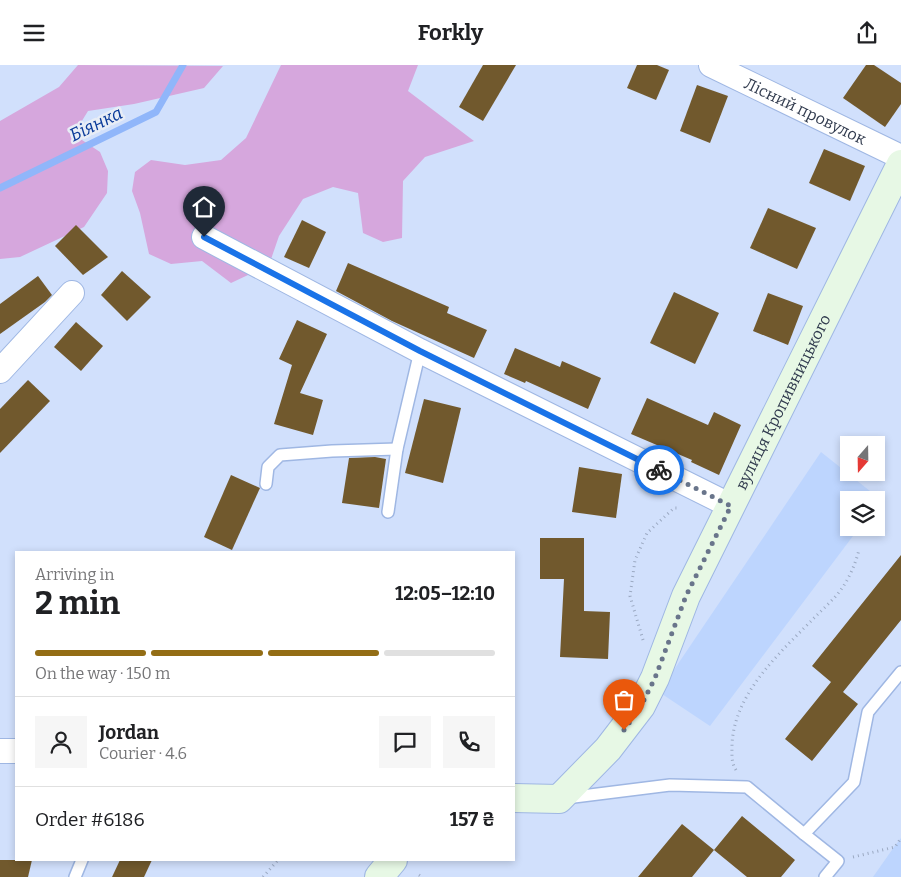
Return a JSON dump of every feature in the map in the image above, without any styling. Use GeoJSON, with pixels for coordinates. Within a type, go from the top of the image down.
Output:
{"type":"FeatureCollection","features":[{"type":"Feature","properties":{"kind":"main road","name":"вулиця Кропивницького"},"geometry":{"type":"LineString","coordinates":[[559,799],[608,749],[641,706],[655,678],[686,596],[901,164]]}},
{"type":"Feature","properties":{"kind":"main road"},"geometry":{"type":"LineString","coordinates":[[515,798],[559,799]]}},
{"type":"Feature","properties":{"kind":"main road"},"geometry":{"type":"LineString","coordinates":[[379,877],[392,861]]}},
{"type":"Feature","properties":{"kind":"street","name":"Лісний провулок"},"geometry":{"type":"LineString","coordinates":[[711,65],[901,157]]}},
{"type":"Feature","properties":{"kind":"street"},"geometry":{"type":"LineString","coordinates":[[204,237],[420,351],[731,506]]}},
{"type":"Feature","properties":{"kind":"street"},"geometry":{"type":"LineString","coordinates":[[0,371],[72,293]]}},
{"type":"Feature","properties":{"kind":"street"},"geometry":{"type":"LineString","coordinates":[[0,751],[15,751]]}},
{"type":"Feature","properties":{"kind":"lane"},"geometry":{"type":"LineString","coordinates":[[388,512],[397,449],[420,351]]}},
{"type":"Feature","properties":{"kind":"lane"},"geometry":{"type":"LineString","coordinates":[[266,484],[268,467],[280,455],[397,449]]}},
{"type":"Feature","properties":{"kind":"lane"},"geometry":{"type":"LineString","coordinates":[[804,834],[854,782],[868,712],[901,672]]}},
{"type":"Feature","properties":{"kind":"lane"},"geometry":{"type":"LineString","coordinates":[[559,799],[670,785],[747,787],[838,861],[825,877]]}},
{"type":"Feature","properties":{"kind":"lane"},"geometry":{"type":"LineString","coordinates":[[76,877],[82,861]]}},
{"type":"Feature","properties":{"kind":"path"},"geometry":{"type":"LineString","coordinates":[[655,678],[654,666],[642,639],[630,596],[636,560],[647,533],[674,508],[684,507]]}},
{"type":"Feature","properties":{"kind":"path"},"geometry":{"type":"LineString","coordinates":[[747,787],[732,763],[732,736],[741,708],[756,681],[789,643],[839,592],[854,567],[859,550]]}},
{"type":"Feature","properties":{"kind":"path"},"geometry":{"type":"LineString","coordinates":[[838,861],[894,847],[901,838]]}},
{"type":"Feature","properties":{"kind":"path"},"geometry":{"type":"LineString","coordinates":[[263,877],[277,861]]}},
{"type":"Feature","properties":{"kind":"shaded area"},"geometry":{"type":"Polygon","coordinates":[[[78,65],[223,66],[204,88],[134,104],[88,111],[80,124],[79,138],[100,152],[108,171],[107,193],[84,227],[20,257],[0,259],[0,121],[59,87],[78,65]]]}},
{"type":"Feature","properties":{"kind":"shaded area"},"geometry":{"type":"Polygon","coordinates":[[[281,65],[418,65],[408,91],[474,141],[425,157],[403,181],[402,238],[383,242],[363,233],[358,193],[333,187],[303,199],[279,236],[269,265],[231,283],[202,261],[171,264],[149,254],[140,213],[132,191],[135,172],[151,160],[185,165],[221,160],[246,138],[281,65]]]}},
{"type":"Feature","properties":{"kind":"shaded area"},"geometry":{"type":"Polygon","coordinates":[[[821,452],[840,467],[840,481],[857,481],[870,491],[840,491],[840,536],[853,536],[710,726],[659,692],[821,452]]]}},
{"type":"Feature","properties":{"kind":"shaded area"},"geometry":{"type":"Polygon","coordinates":[[[901,838],[901,877],[873,877],[894,847],[901,838]]]}},
{"type":"Feature","properties":{"kind":"building"},"geometry":{"type":"Polygon","coordinates":[[[483,65],[516,65],[483,121],[459,107],[483,65]]]}},
{"type":"Feature","properties":{"kind":"building"},"geometry":{"type":"Polygon","coordinates":[[[637,65],[657,65],[669,70],[656,100],[627,88],[637,65]]]}},
{"type":"Feature","properties":{"kind":"building"},"geometry":{"type":"Polygon","coordinates":[[[866,65],[874,65],[901,83],[901,104],[885,127],[843,98],[866,65]]]}},
{"type":"Feature","properties":{"kind":"building"},"geometry":{"type":"Polygon","coordinates":[[[697,85],[728,96],[710,143],[680,131],[697,85]]]}},
{"type":"Feature","properties":{"kind":"building"},"geometry":{"type":"Polygon","coordinates":[[[824,149],[865,166],[850,201],[809,183],[824,149]]]}},
{"type":"Feature","properties":{"kind":"building"},"geometry":{"type":"Polygon","coordinates":[[[768,208],[816,228],[797,269],[750,248],[768,208]]]}},
{"type":"Feature","properties":{"kind":"building"},"geometry":{"type":"Polygon","coordinates":[[[302,220],[326,232],[309,268],[284,257],[302,220]]]}},
{"type":"Feature","properties":{"kind":"building"},"geometry":{"type":"Polygon","coordinates":[[[76,225],[108,257],[83,275],[55,246],[76,225]]]}},
{"type":"Feature","properties":{"kind":"building"},"geometry":{"type":"Polygon","coordinates":[[[348,263],[449,307],[447,313],[487,330],[474,358],[392,321],[336,291],[348,263]]]}},
{"type":"Feature","properties":{"kind":"building"},"geometry":{"type":"Polygon","coordinates":[[[122,271],[151,297],[127,321],[101,295],[122,271]]]}},
{"type":"Feature","properties":{"kind":"building"},"geometry":{"type":"Polygon","coordinates":[[[38,276],[52,295],[0,334],[0,304],[38,276]]]}},
{"type":"Feature","properties":{"kind":"building"},"geometry":{"type":"Polygon","coordinates":[[[674,292],[719,313],[695,364],[650,343],[674,292]]]}},
{"type":"Feature","properties":{"kind":"building"},"geometry":{"type":"Polygon","coordinates":[[[768,293],[803,306],[788,345],[753,331],[768,293]]]}},
{"type":"Feature","properties":{"kind":"building"},"geometry":{"type":"Polygon","coordinates":[[[297,320],[327,334],[300,393],[323,400],[313,435],[274,424],[292,365],[279,359],[297,320]]]}},
{"type":"Feature","properties":{"kind":"building"},"geometry":{"type":"Polygon","coordinates":[[[76,322],[103,346],[81,371],[54,347],[76,322]]]}},
{"type":"Feature","properties":{"kind":"building"},"geometry":{"type":"Polygon","coordinates":[[[515,348],[560,367],[562,361],[601,378],[588,409],[526,381],[525,383],[504,374],[515,348]]]}},
{"type":"Feature","properties":{"kind":"building"},"geometry":{"type":"Polygon","coordinates":[[[28,380],[50,401],[0,453],[0,409],[28,380]]]}},
{"type":"Feature","properties":{"kind":"building"},"geometry":{"type":"Polygon","coordinates":[[[647,398],[708,425],[714,412],[741,425],[719,475],[691,462],[692,460],[631,434],[647,398]]]}},
{"type":"Feature","properties":{"kind":"building"},"geometry":{"type":"Polygon","coordinates":[[[424,399],[461,408],[443,483],[405,473],[424,399]]]}},
{"type":"Feature","properties":{"kind":"building"},"geometry":{"type":"Polygon","coordinates":[[[375,457],[386,459],[379,508],[342,503],[349,458],[375,457]]]}},
{"type":"Feature","properties":{"kind":"building"},"geometry":{"type":"Polygon","coordinates":[[[579,467],[622,474],[616,518],[572,512],[579,467]]]}},
{"type":"Feature","properties":{"kind":"building"},"geometry":{"type":"Polygon","coordinates":[[[231,475],[260,488],[232,550],[204,537],[231,475]]]}},
{"type":"Feature","properties":{"kind":"building"},"geometry":{"type":"Polygon","coordinates":[[[540,538],[584,538],[584,611],[610,612],[608,659],[560,657],[564,579],[540,579],[540,538]]]}},
{"type":"Feature","properties":{"kind":"building"},"geometry":{"type":"Polygon","coordinates":[[[901,555],[901,620],[843,692],[858,704],[812,761],[785,739],[831,682],[812,666],[901,555]]]}},
{"type":"Feature","properties":{"kind":"building"},"geometry":{"type":"Polygon","coordinates":[[[742,816],[795,860],[781,877],[747,877],[714,850],[742,816]]]}},
{"type":"Feature","properties":{"kind":"building"},"geometry":{"type":"Polygon","coordinates":[[[682,824],[714,850],[692,877],[638,877],[682,824]]]}},
{"type":"Feature","properties":{"kind":"building"},"geometry":{"type":"Polygon","coordinates":[[[0,860],[32,861],[28,877],[0,877],[0,860]]]}},
{"type":"Feature","properties":{"kind":"building"},"geometry":{"type":"Polygon","coordinates":[[[120,861],[152,861],[144,877],[112,877],[120,861]]]}},
{"type":"Feature","properties":{"kind":"waterway","name":"Біянка"},"geometry":{"type":"LineString","coordinates":[[0,188],[156,112],[183,65]]}},
{"type":"Feature","properties":{"kind":"way so far"},"geometry":{"type":"LineString","coordinates":[[624,730],[641,706],[655,678],[686,596],[731,506],[659,470]]}},
{"type":"Feature","properties":{"kind":"route"},"geometry":{"type":"LineString","coordinates":[[204,237],[420,351],[659,470]]}}]}
